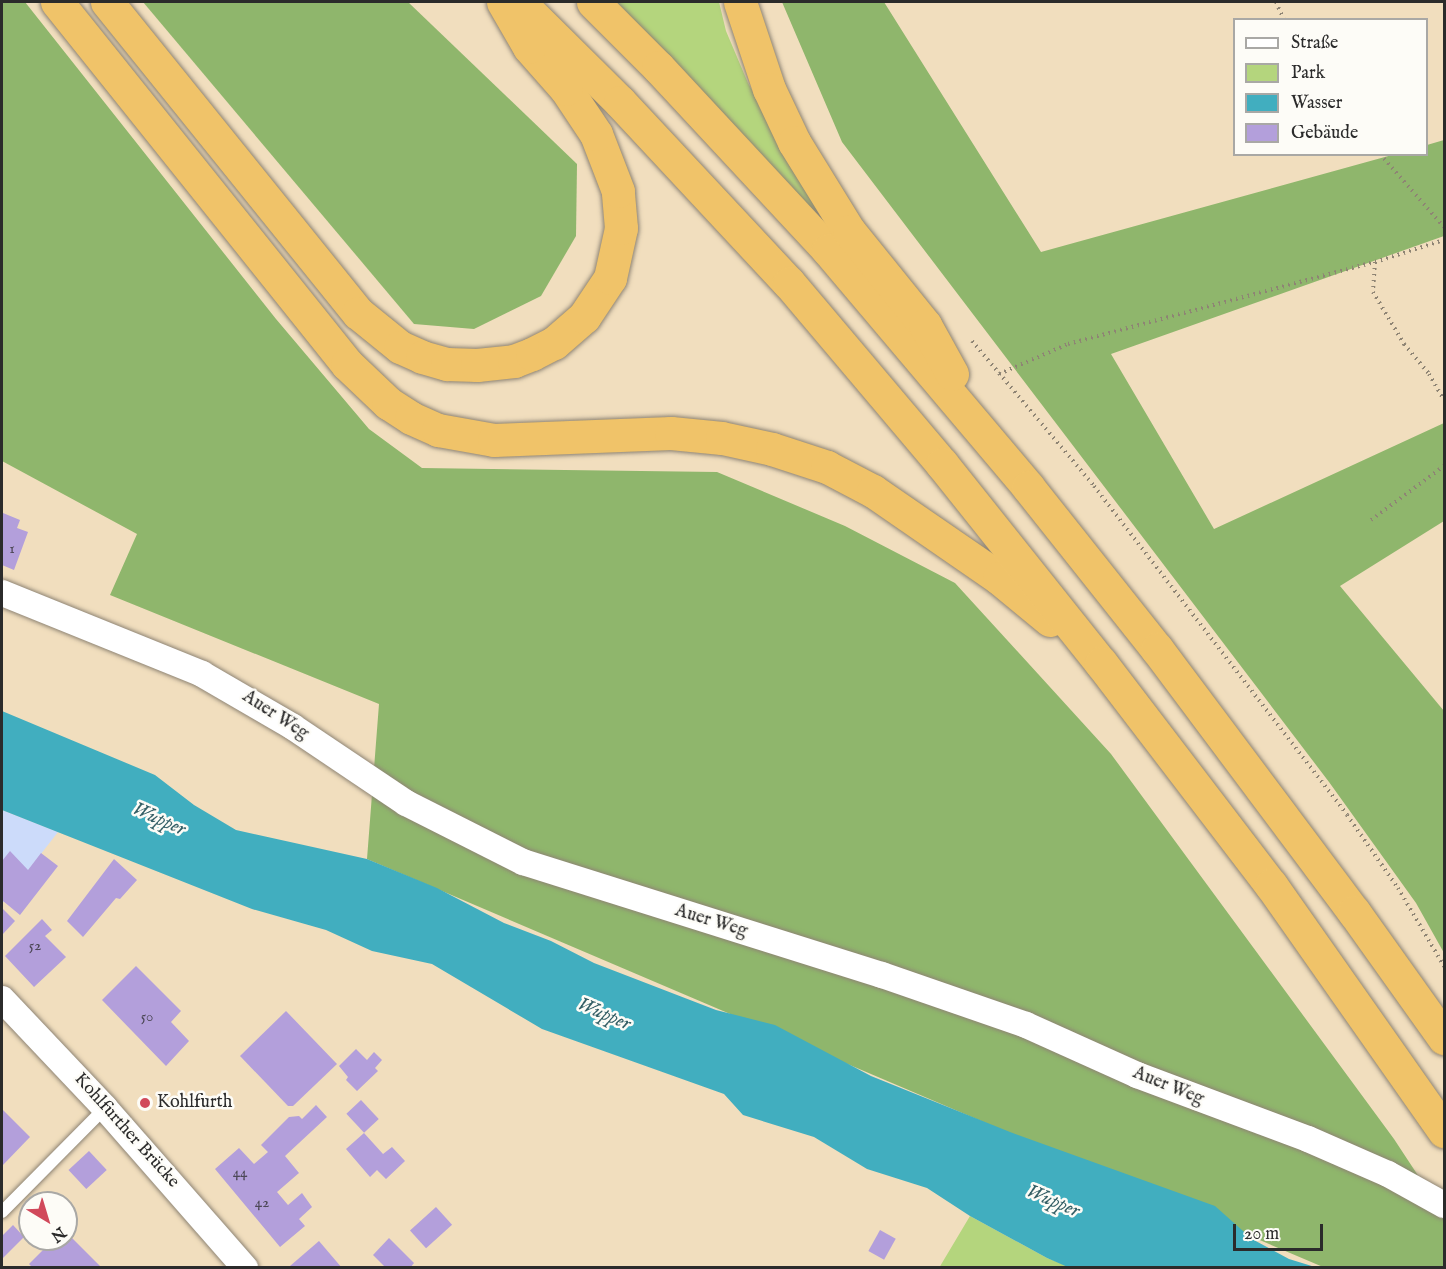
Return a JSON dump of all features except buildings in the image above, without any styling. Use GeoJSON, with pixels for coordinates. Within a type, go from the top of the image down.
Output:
{"type":"FeatureCollection","features":[{"type":"Feature","properties":{"kind":"highway"},"geometry":{"type":"LineString","coordinates":[[57,2],[347,364],[388,403],[411,418],[438,430],[495,440],[671,433],[722,438],[772,449],[827,467],[873,491],[990,571],[1101,663]]}},
{"type":"Feature","properties":{"kind":"highway"},"geometry":{"type":"LineString","coordinates":[[107,2],[358,314],[393,342],[422,357],[447,364],[477,365],[513,361],[532,354],[554,343],[584,317],[610,278],[621,228],[618,191],[596,134],[566,89],[529,47],[503,2]]}},
{"type":"Feature","properties":{"kind":"highway"},"geometry":{"type":"LineString","coordinates":[[519,2],[620,102],[789,283],[942,464],[1101,663],[1271,885],[1439,1122]]}},
{"type":"Feature","properties":{"kind":"highway"},"geometry":{"type":"LineString","coordinates":[[593,2],[658,67],[828,250],[986,436],[1157,649],[1347,902],[1444,1038]]}},
{"type":"Feature","properties":{"kind":"highway"},"geometry":{"type":"LineString","coordinates":[[740,2],[769,89],[794,142],[849,231],[925,325],[986,436]]}},
{"type":"Feature","properties":{"kind":"street","name":"Auer Weg"},"geometry":{"type":"LineString","coordinates":[[2,592],[202,674],[293,727],[406,803],[523,862],[882,975],[1026,1025],[1137,1075],[1308,1139],[1388,1174],[1444,1204]]}},
{"type":"Feature","properties":{"kind":"street","name":"Kohlfurther Brücke"},"geometry":{"type":"LineString","coordinates":[[2,999],[105,1108],[245,1268]]}},
{"type":"Feature","properties":{"kind":"lane"},"geometry":{"type":"LineString","coordinates":[[2,1212],[105,1108]]}},
{"type":"Feature","properties":{"kind":"path"},"geometry":{"type":"LineString","coordinates":[[1276,2],[1283,18]]}},
{"type":"Feature","properties":{"kind":"path"},"geometry":{"type":"LineString","coordinates":[[1382,156],[1444,227]]}},
{"type":"Feature","properties":{"kind":"path"},"geometry":{"type":"LineString","coordinates":[[999,374],[1068,344],[1376,262],[1444,240]]}},
{"type":"Feature","properties":{"kind":"path"},"geometry":{"type":"LineString","coordinates":[[1376,262],[1373,292],[1404,344],[1429,374],[1444,400]]}},
{"type":"Feature","properties":{"kind":"path"},"geometry":{"type":"LineString","coordinates":[[971,340],[1094,486],[1347,815],[1398,888],[1444,966]]}},
{"type":"Feature","properties":{"kind":"path"},"geometry":{"type":"LineString","coordinates":[[1371,520],[1444,466]]}},
{"type":"Feature","properties":{"kind":"shaded area"},"geometry":{"type":"Polygon","coordinates":[[[2,810],[58,832],[2,904],[2,810]]]}},
{"type":"Feature","properties":{"kind":"green space"},"geometry":{"type":"Polygon","coordinates":[[[2,2],[25,2],[276,319],[369,429],[422,468],[717,472],[845,526],[955,583],[1111,754],[1394,1139],[1444,1215],[1444,1267],[1323,1267],[367,859],[379,704],[110,595],[137,534],[2,461],[2,2]]]}},
{"type":"Feature","properties":{"kind":"green space"},"geometry":{"type":"Polygon","coordinates":[[[143,2],[408,2],[577,164],[576,236],[541,296],[474,329],[414,324],[143,2]]]}},
{"type":"Feature","properties":{"kind":"green space"},"geometry":{"type":"Polygon","coordinates":[[[601,2],[719,2],[726,31],[748,83],[826,224],[601,2]]]}},
{"type":"Feature","properties":{"kind":"green space"},"geometry":{"type":"Polygon","coordinates":[[[782,2],[884,2],[1041,252],[1388,156],[1428,156],[1428,145],[1444,140],[1444,236],[1111,354],[1214,529],[1444,423],[1444,521],[1340,586],[1444,711],[1444,953],[1416,903],[1329,782],[842,142],[782,2]]]}},
{"type":"Feature","properties":{"kind":"green space"},"geometry":{"type":"Polygon","coordinates":[[[970,1216],[1047,1258],[1070,1267],[939,1268],[970,1216]]]}},
{"type":"Feature","properties":{"kind":"water","name":"Wupper"},"geometry":{"type":"Polygon","coordinates":[[[2,711],[155,775],[194,805],[236,830],[367,859],[437,888],[504,923],[551,941],[594,963],[716,1010],[775,1025],[871,1076],[1010,1132],[1215,1206],[1252,1239],[1289,1259],[1315,1267],[1070,1268],[970,1216],[927,1188],[867,1169],[814,1137],[743,1115],[724,1094],[542,1029],[432,964],[372,951],[326,930],[252,909],[2,810],[2,711]]]}},
{"type":"Feature","properties":{"kind":"place","name":"Kohlfurth"},"geometry":{"type":"Point","coordinates":[145,1103]}}]}
